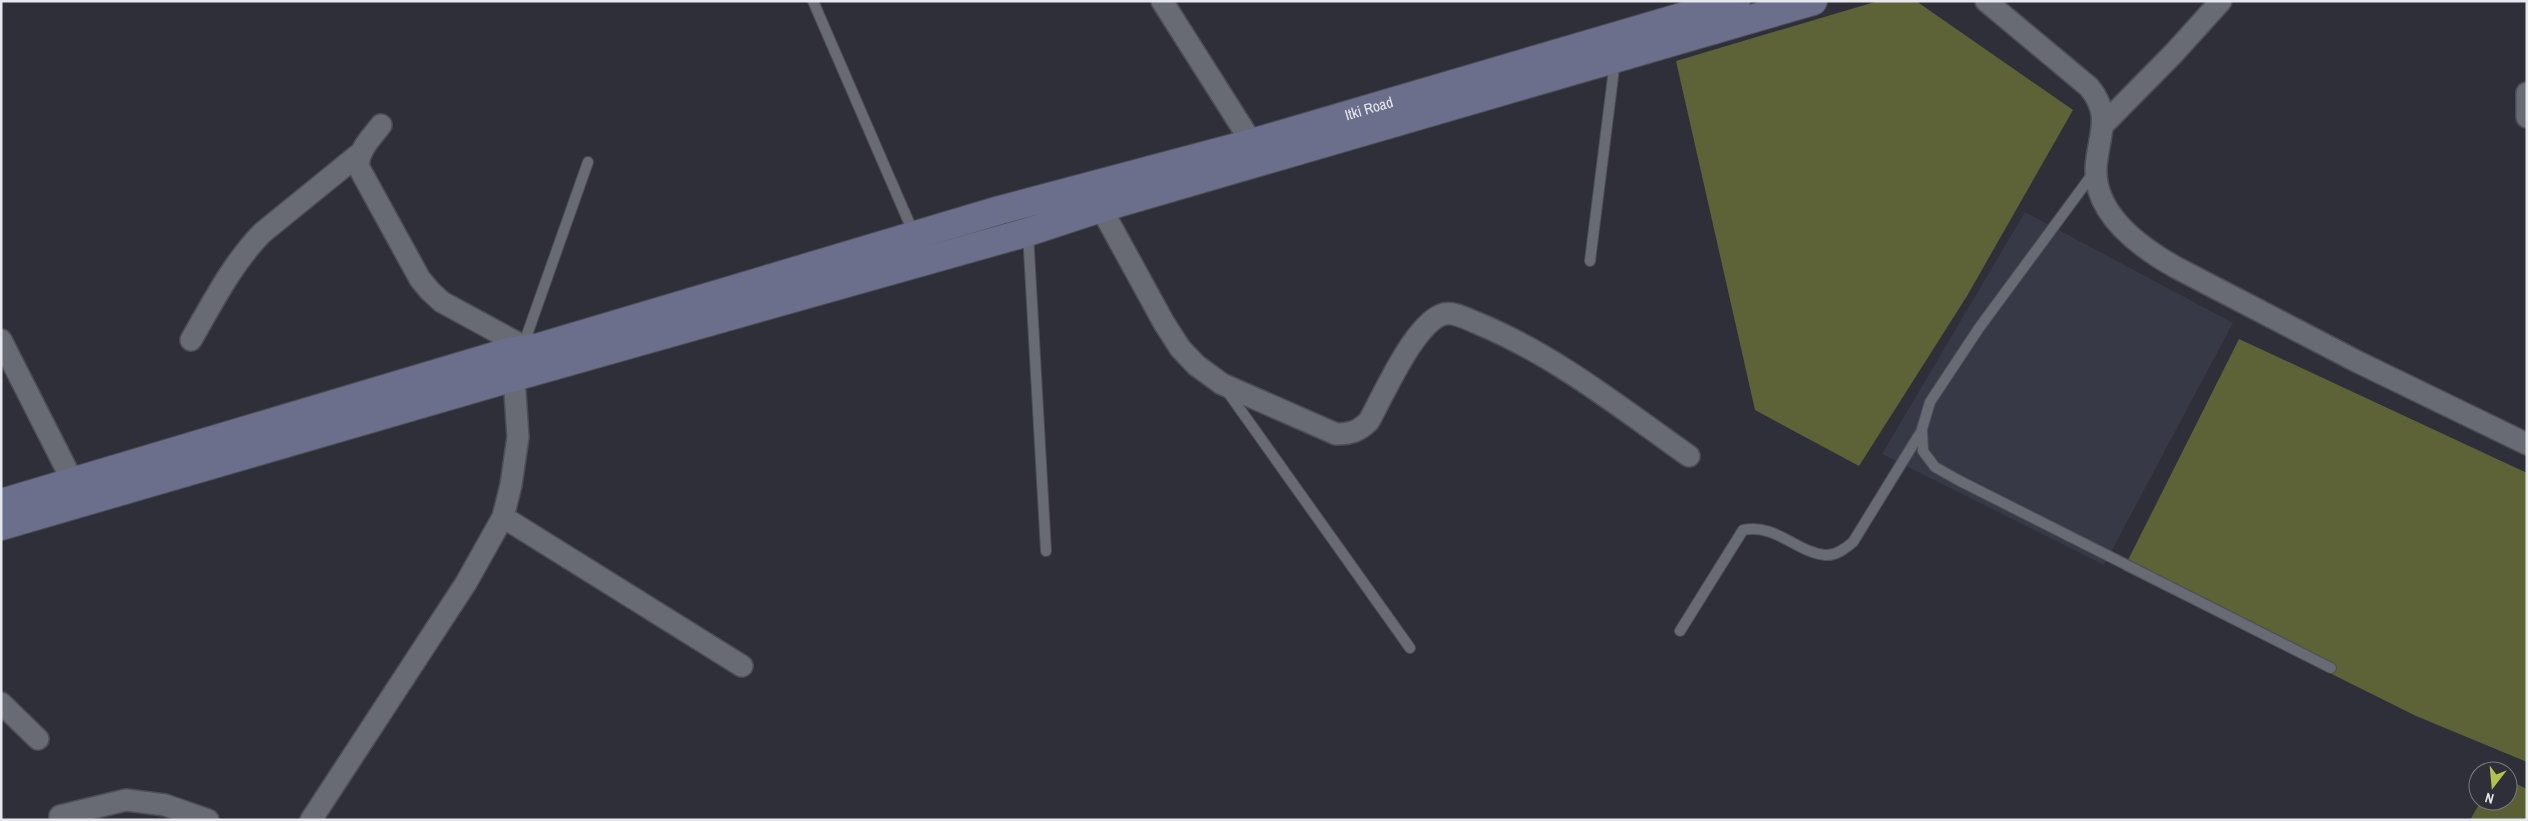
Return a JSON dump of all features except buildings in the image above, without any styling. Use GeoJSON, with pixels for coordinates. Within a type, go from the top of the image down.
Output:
{"type":"FeatureCollection","features":[{"type":"Feature","properties":{"kind":"main road","name":"Itki Road"},"geometry":{"type":"LineString","coordinates":[[522,355],[1000,210],[1252,143],[1736,1]]}},
{"type":"Feature","properties":{"kind":"main road"},"geometry":{"type":"LineString","coordinates":[[1,503],[522,355],[943,255],[1813,1]]}},
{"type":"Feature","properties":{"kind":"main road"},"geometry":{"type":"LineString","coordinates":[[1,526],[522,355]]}},
{"type":"Feature","properties":{"kind":"street"},"geometry":{"type":"LineString","coordinates":[[1162,1],[1252,143]]}},
{"type":"Feature","properties":{"kind":"street"},"geometry":{"type":"LineString","coordinates":[[1986,1],[2089,87],[2096,97],[2103,112],[2103,125],[2096,169],[2099,193],[2128,236],[2151,253],[2350,357],[2527,444]]}},
{"type":"Feature","properties":{"kind":"street"},"geometry":{"type":"LineString","coordinates":[[2103,125],[2174,53],[2221,1]]}},
{"type":"Feature","properties":{"kind":"street"},"geometry":{"type":"LineString","coordinates":[[2527,93],[2527,118]]}},
{"type":"Feature","properties":{"kind":"street"},"geometry":{"type":"LineString","coordinates":[[191,340],[230,272],[250,245],[262,233],[358,156],[381,125]]}},
{"type":"Feature","properties":{"kind":"street"},"geometry":{"type":"LineString","coordinates":[[310,820],[466,583],[503,516],[511,485],[518,436],[522,355],[442,302],[420,279],[358,166],[358,156]]}},
{"type":"Feature","properties":{"kind":"street"},"geometry":{"type":"LineString","coordinates":[[1101,208],[1164,323],[1180,348],[1207,375],[1222,384],[1336,434],[1348,434],[1360,430],[1369,421],[1414,339],[1424,328],[1442,314],[1457,315],[1513,338],[1549,359],[1690,456]]}},
{"type":"Feature","properties":{"kind":"street"},"geometry":{"type":"LineString","coordinates":[[1,340],[72,482]]}},
{"type":"Feature","properties":{"kind":"street"},"geometry":{"type":"LineString","coordinates":[[503,516],[742,666]]}},
{"type":"Feature","properties":{"kind":"street"},"geometry":{"type":"LineString","coordinates":[[1,703],[38,739]]}},
{"type":"Feature","properties":{"kind":"street"},"geometry":{"type":"LineString","coordinates":[[60,816],[126,800],[165,806],[208,820]]}},
{"type":"Feature","properties":{"kind":"lane"},"geometry":{"type":"LineString","coordinates":[[813,1],[926,232]]}},
{"type":"Feature","properties":{"kind":"lane"},"geometry":{"type":"LineString","coordinates":[[1590,261],[1615,60]]}},
{"type":"Feature","properties":{"kind":"lane"},"geometry":{"type":"LineString","coordinates":[[522,355],[588,162]]}},
{"type":"Feature","properties":{"kind":"lane"},"geometry":{"type":"LineString","coordinates":[[1680,631],[1743,530],[1755,528],[1769,531],[1826,555],[1841,551],[1854,542],[1922,429],[1930,402],[1948,373],[2096,169]]}},
{"type":"Feature","properties":{"kind":"lane"},"geometry":{"type":"LineString","coordinates":[[1015,235],[1046,551]]}},
{"type":"Feature","properties":{"kind":"lane"},"geometry":{"type":"LineString","coordinates":[[1222,384],[1410,648]]}},
{"type":"Feature","properties":{"kind":"lane"},"geometry":{"type":"LineString","coordinates":[[1922,429],[1923,451],[1935,467],[2331,668]]}},
{"type":"Feature","properties":{"kind":"shaded area"},"geometry":{"type":"Polygon","coordinates":[[[1878,1],[1916,1],[2073,110],[1967,296],[1859,466],[1755,410],[1676,61],[1878,1]]]}},
{"type":"Feature","properties":{"kind":"shaded area"},"geometry":{"type":"Polygon","coordinates":[[[2025,212],[2233,323],[2104,565],[1882,454],[2025,212]]]}},
{"type":"Feature","properties":{"kind":"shaded area"},"geometry":{"type":"Polygon","coordinates":[[[2239,339],[2527,473],[2527,762],[2416,716],[2123,570],[2239,339]]]}},
{"type":"Feature","properties":{"kind":"shaded area"},"geometry":{"type":"Polygon","coordinates":[[[2518,785],[2527,789],[2527,820],[2470,820],[2475,811],[2518,811],[2518,785]]]}}]}
